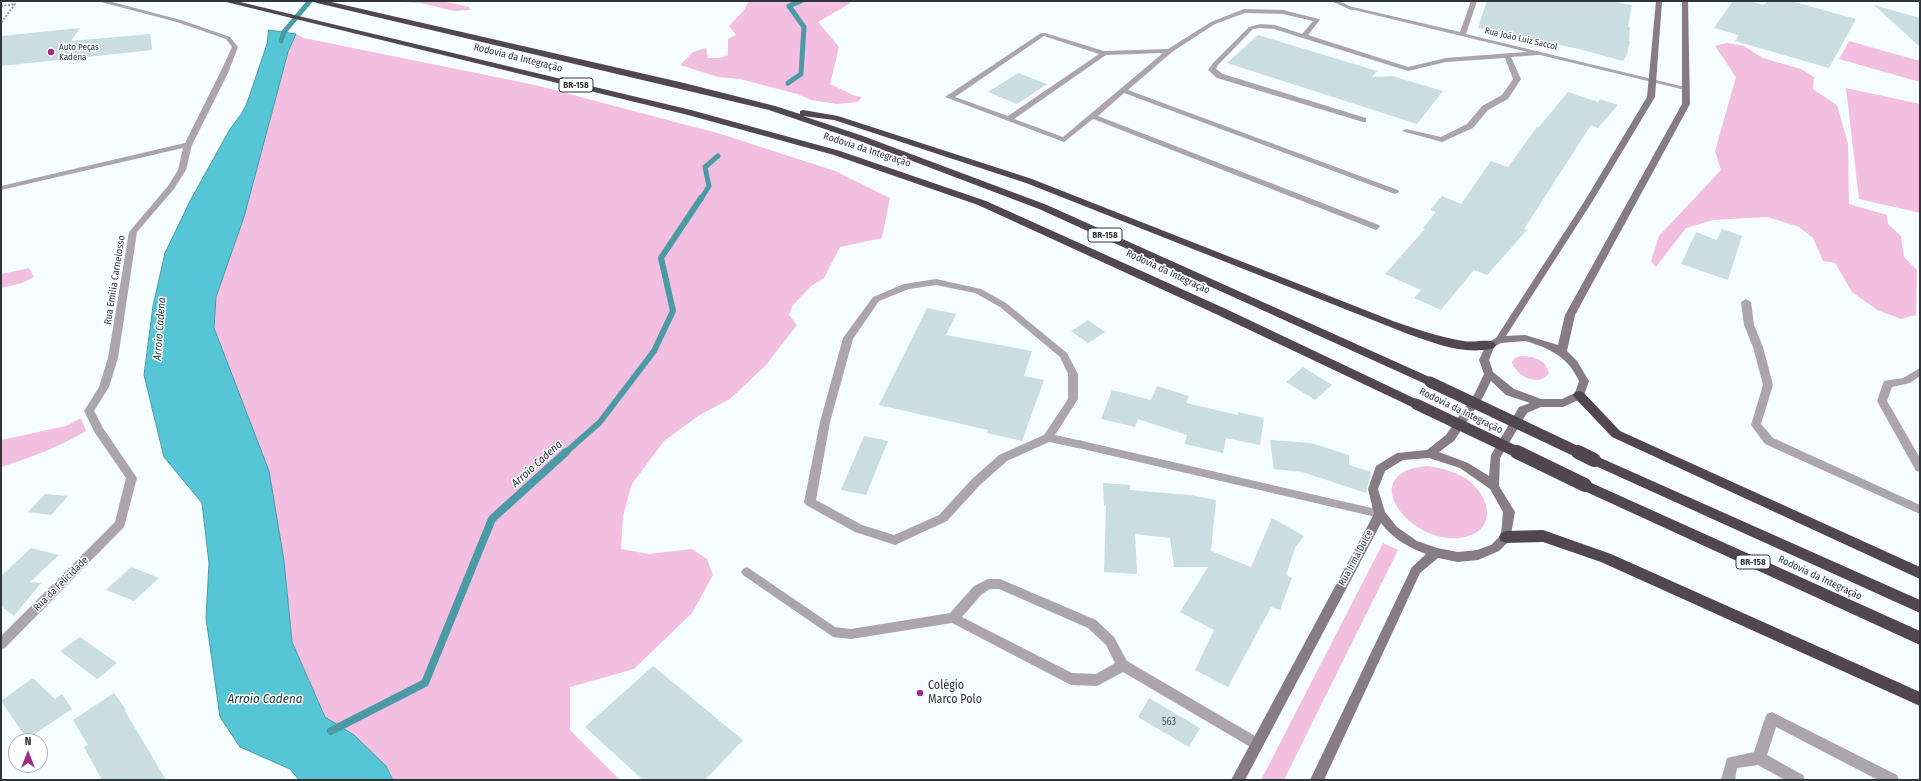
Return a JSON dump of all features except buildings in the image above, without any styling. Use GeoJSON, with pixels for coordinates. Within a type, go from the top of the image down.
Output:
{"type":"FeatureCollection","features":[{"type":"Feature","properties":{"kind":"highway","name":"Rodovia da Integração"},"geometry":{"type":"LineString","coordinates":[[226,1],[691,113],[837,153],[975,201],[1215,308],[1586,485],[1920,638]]}},
{"type":"Feature","properties":{"kind":"highway","name":"Rodovia da Integração"},"geometry":{"type":"LineString","coordinates":[[317,1],[684,86],[772,108],[860,138],[1043,207],[1430,382],[1594,460],[1920,607]]}},
{"type":"Feature","properties":{"kind":"highway"},"geometry":{"type":"LineString","coordinates":[[772,108],[836,118],[1029,181],[1388,324],[1448,342],[1481,348],[1494,343]]}},
{"type":"Feature","properties":{"kind":"highway"},"geometry":{"type":"LineString","coordinates":[[1579,395],[1616,434],[1920,573]]}},
{"type":"Feature","properties":{"kind":"highway"},"geometry":{"type":"LineString","coordinates":[[1506,537],[1543,536],[1606,558],[1920,699]]}},
{"type":"Feature","properties":{"kind":"street","name":"Rua Emília Carnelosso"},"geometry":{"type":"LineString","coordinates":[[100,1],[179,21],[228,38],[235,47],[224,73],[188,146],[182,170],[171,187],[134,232],[113,358],[104,387],[89,411],[99,430],[132,478],[120,524]]}},
{"type":"Feature","properties":{"kind":"street","name":"Rua João Luiz Saccol"},"geometry":{"type":"LineString","coordinates":[[1334,1],[1353,9],[1685,88]]}},
{"type":"Feature","properties":{"kind":"street"},"geometry":{"type":"LineString","coordinates":[[1462,34],[1474,1]]}},
{"type":"Feature","properties":{"kind":"street"},"geometry":{"type":"LineString","coordinates":[[1494,343],[1525,338],[1544,342],[1562,351],[1578,366],[1584,381],[1579,395],[1563,403],[1540,403],[1510,392],[1488,374],[1484,360],[1494,343],[1588,202],[1651,97],[1659,1]]}},
{"type":"Feature","properties":{"kind":"street"},"geometry":{"type":"LineString","coordinates":[[1562,351],[1570,315],[1686,104],[1685,1]]}},
{"type":"Feature","properties":{"kind":"street"},"geometry":{"type":"LineString","coordinates":[[1170,51],[1104,52],[1043,34],[949,97],[1064,140],[1170,51],[1213,23],[1244,11],[1282,12],[1317,20],[1304,36]]}},
{"type":"Feature","properties":{"kind":"street"},"geometry":{"type":"LineString","coordinates":[[1363,120],[1220,76],[1212,70],[1215,64],[1251,28],[1260,26],[1275,27],[1408,69],[1446,60],[1538,52]]}},
{"type":"Feature","properties":{"kind":"street"},"geometry":{"type":"LineString","coordinates":[[1009,119],[1104,52]]}},
{"type":"Feature","properties":{"kind":"street"},"geometry":{"type":"LineString","coordinates":[[1406,131],[1442,140],[1470,126],[1485,108],[1505,97],[1517,79],[1507,55]]}},
{"type":"Feature","properties":{"kind":"street"},"geometry":{"type":"LineString","coordinates":[[1123,90],[1395,192]]}},
{"type":"Feature","properties":{"kind":"street"},"geometry":{"type":"LineString","coordinates":[[1092,116],[1376,226]]}},
{"type":"Feature","properties":{"kind":"street"},"geometry":{"type":"LineString","coordinates":[[1,188],[188,146]]}},
{"type":"Feature","properties":{"kind":"street"},"geometry":{"type":"LineString","coordinates":[[1048,438],[1073,399],[1073,374],[1064,355],[1003,305],[978,291],[936,282],[907,286],[876,299],[848,338],[825,422],[810,502],[858,529],[895,540],[943,518],[976,482],[1003,458],[1048,438],[1380,514]]}},
{"type":"Feature","properties":{"kind":"street"},"geometry":{"type":"LineString","coordinates":[[1746,302],[1750,326],[1758,346],[1768,385],[1756,425],[1769,441],[1920,510]]}},
{"type":"Feature","properties":{"kind":"street"},"geometry":{"type":"LineString","coordinates":[[1920,371],[1906,381],[1888,384],[1882,401],[1920,468]]}},
{"type":"Feature","properties":{"kind":"street"},"geometry":{"type":"LineString","coordinates":[[1429,454],[1450,438],[1479,394],[1488,374]]}},
{"type":"Feature","properties":{"kind":"street"},"geometry":{"type":"LineString","coordinates":[[1494,486],[1495,458],[1523,410],[1540,403]]}},
{"type":"Feature","properties":{"kind":"street"},"geometry":{"type":"LineString","coordinates":[[1429,454],[1453,460],[1475,471],[1494,486],[1509,512],[1506,537],[1495,548],[1478,555],[1458,557],[1436,553],[1413,544],[1394,530],[1380,514],[1372,489],[1380,468],[1401,456],[1429,454]]}},
{"type":"Feature","properties":{"kind":"street","name":"Rua Irmã Dulce"},"geometry":{"type":"LineString","coordinates":[[1238,780],[1380,514]]}},
{"type":"Feature","properties":{"kind":"street","name":"Rua da Felicidade"},"geometry":{"type":"LineString","coordinates":[[1,644],[120,524]]}},
{"type":"Feature","properties":{"kind":"street"},"geometry":{"type":"LineString","coordinates":[[1317,780],[1416,570],[1436,553]]}},
{"type":"Feature","properties":{"kind":"street"},"geometry":{"type":"LineString","coordinates":[[747,572],[833,632],[851,634],[953,618],[1071,679],[1097,680],[1123,664]]}},
{"type":"Feature","properties":{"kind":"street"},"geometry":{"type":"LineString","coordinates":[[953,618],[978,590],[988,584],[1000,584],[1092,624],[1110,641],[1123,664],[1257,744]]}},
{"type":"Feature","properties":{"kind":"street"},"geometry":{"type":"LineString","coordinates":[[1759,758],[1772,718],[1892,780]]}},
{"type":"Feature","properties":{"kind":"street"},"geometry":{"type":"LineString","coordinates":[[1728,780],[1732,763],[1759,758],[1798,780]]}},
{"type":"Feature","properties":{"kind":"path"},"geometry":{"type":"LineString","coordinates":[[1,6],[15,4],[1,23]]}},
{"type":"Feature","properties":{"kind":"shaded area"},"geometry":{"type":"Polygon","coordinates":[[[387,1],[442,1],[469,7],[470,10],[454,11],[421,3],[387,1]]]}},
{"type":"Feature","properties":{"kind":"shaded area"},"geometry":{"type":"Polygon","coordinates":[[[749,1],[851,1],[849,4],[818,22],[839,47],[830,84],[853,95],[862,97],[858,102],[837,104],[811,100],[797,94],[740,79],[718,77],[680,65],[693,52],[706,48],[708,58],[720,58],[728,55],[728,39],[736,35],[729,26],[744,10],[749,1]]]}},
{"type":"Feature","properties":{"kind":"shaded area"},"geometry":{"type":"Polygon","coordinates":[[[296,34],[304,38],[535,85],[721,134],[835,171],[890,198],[882,238],[840,247],[824,278],[811,286],[793,305],[789,315],[797,325],[766,365],[730,399],[698,416],[664,441],[632,484],[623,516],[621,549],[649,554],[692,549],[707,559],[713,575],[692,613],[634,669],[570,687],[570,730],[620,780],[393,780],[386,766],[354,735],[325,717],[292,642],[284,561],[214,328],[216,297],[244,217],[288,52],[296,34]]]}},
{"type":"Feature","properties":{"kind":"shaded area"},"geometry":{"type":"Polygon","coordinates":[[[1849,41],[1920,61],[1920,82],[1839,59],[1849,41]]]}},
{"type":"Feature","properties":{"kind":"shaded area"},"geometry":{"type":"Polygon","coordinates":[[[1727,43],[1744,46],[1763,58],[1801,69],[1814,77],[1813,89],[1837,105],[1848,144],[1849,204],[1887,215],[1888,224],[1901,236],[1904,257],[1917,270],[1916,315],[1901,319],[1877,310],[1852,292],[1835,263],[1823,261],[1813,238],[1799,227],[1768,217],[1713,220],[1686,228],[1656,267],[1651,261],[1659,236],[1721,170],[1715,151],[1736,77],[1715,46],[1727,43]]]}},
{"type":"Feature","properties":{"kind":"shaded area"},"geometry":{"type":"Polygon","coordinates":[[[1846,88],[1920,104],[1920,213],[1859,199],[1846,88]]]}},
{"type":"Feature","properties":{"kind":"shaded area"},"geometry":{"type":"Polygon","coordinates":[[[29,268],[34,277],[22,283],[1,288],[1,274],[29,268]]]}},
{"type":"Feature","properties":{"kind":"shaded area"},"geometry":{"type":"Polygon","coordinates":[[[1520,356],[1530,357],[1542,361],[1549,373],[1540,380],[1534,380],[1523,376],[1514,367],[1512,362],[1515,358],[1520,356]]]}},
{"type":"Feature","properties":{"kind":"shaded area"},"geometry":{"type":"Polygon","coordinates":[[[81,418],[86,431],[44,452],[1,467],[1,440],[66,426],[81,418]]]}},
{"type":"Feature","properties":{"kind":"shaded area"},"geometry":{"type":"Polygon","coordinates":[[[1427,466],[1456,473],[1465,478],[1481,494],[1486,504],[1487,513],[1486,522],[1481,529],[1472,535],[1459,538],[1440,537],[1422,530],[1407,519],[1397,506],[1392,493],[1394,480],[1406,471],[1427,466]]]}},
{"type":"Feature","properties":{"kind":"shaded area"},"geometry":{"type":"Polygon","coordinates":[[[1383,543],[1398,550],[1284,780],[1261,780],[1383,543]]]}},
{"type":"Feature","properties":{"kind":"water","name":"Arroio Cadena"},"geometry":{"type":"Polygon","coordinates":[[[269,30],[296,34],[288,52],[244,217],[216,297],[214,328],[269,471],[284,561],[292,642],[325,717],[354,735],[386,766],[393,780],[299,780],[290,769],[240,747],[220,717],[206,618],[209,563],[202,503],[164,457],[144,375],[153,306],[165,253],[190,201],[230,129],[242,113],[247,103],[267,44],[269,30]]]}},
{"type":"Feature","properties":{"kind":"waterway","name":"Arroio Cadena"},"geometry":{"type":"LineString","coordinates":[[281,41],[284,32],[310,1]]}},
{"type":"Feature","properties":{"kind":"waterway","name":"Arroio Cadena"},"geometry":{"type":"LineString","coordinates":[[788,83],[801,74],[804,27],[789,6],[801,1]]}},
{"type":"Feature","properties":{"kind":"waterway","name":"Arroio Cadena"},"geometry":{"type":"LineString","coordinates":[[701,199],[709,186],[705,167],[718,156]]}},
{"type":"Feature","properties":{"kind":"waterway","name":"Arroio Cadena"},"geometry":{"type":"LineString","coordinates":[[565,453],[600,422],[654,351],[673,311],[661,258],[701,198]]}},
{"type":"Feature","properties":{"kind":"waterway","name":"Arroio Cadena"},"geometry":{"type":"LineString","coordinates":[[331,731],[425,683],[492,519],[566,452]]}},
{"type":"Feature","properties":{"kind":"place","name":"Auto Peças Kadena"},"geometry":{"type":"Point","coordinates":[51,52]}},
{"type":"Feature","properties":{"kind":"place","name":"Colégio Marco Polo"},"geometry":{"type":"Point","coordinates":[920,693]}}]}
